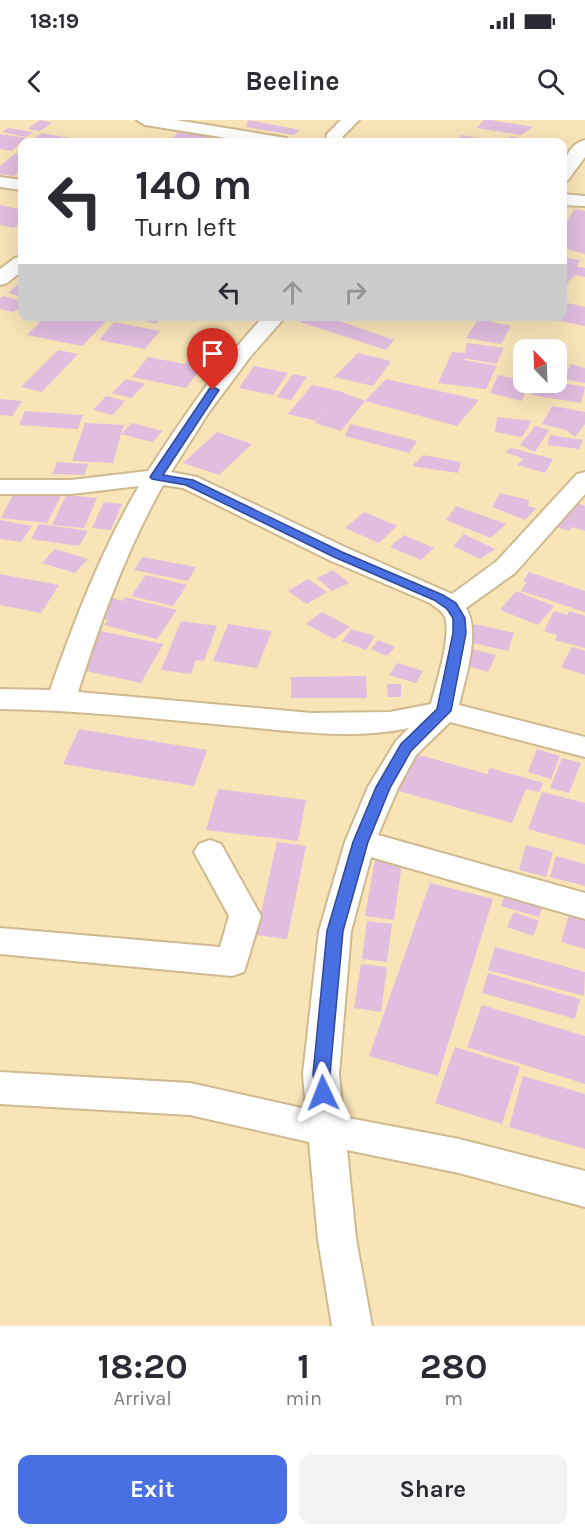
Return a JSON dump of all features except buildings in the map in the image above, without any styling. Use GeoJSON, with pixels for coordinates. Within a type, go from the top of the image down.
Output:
{"type":"FeatureCollection","features":[{"type":"Feature","properties":{"kind":"street"},"geometry":{"type":"LineString","coordinates":[[145,120],[255,138]]}},
{"type":"Feature","properties":{"kind":"street"},"geometry":{"type":"LineString","coordinates":[[334,138],[335,134],[351,120]]}},
{"type":"Feature","properties":{"kind":"street"},"geometry":{"type":"LineString","coordinates":[[170,138],[187,127]]}},
{"type":"Feature","properties":{"kind":"street"},"geometry":{"type":"LineString","coordinates":[[567,169],[585,145]]}},
{"type":"Feature","properties":{"kind":"street"},"geometry":{"type":"LineString","coordinates":[[0,182],[18,184]]}},
{"type":"Feature","properties":{"kind":"street"},"geometry":{"type":"LineString","coordinates":[[567,199],[585,201]]}},
{"type":"Feature","properties":{"kind":"street"},"geometry":{"type":"LineString","coordinates":[[0,279],[18,265]]}},
{"type":"Feature","properties":{"kind":"street"},"geometry":{"type":"LineString","coordinates":[[61,700],[89,617],[127,528],[156,477],[199,410],[242,352],[271,321]]}},
{"type":"Feature","properties":{"kind":"street"},"geometry":{"type":"LineString","coordinates":[[0,487],[71,487],[156,477],[189,482],[338,554],[439,597],[452,606],[459,618],[460,633],[444,711],[406,748],[383,787],[360,842],[335,931],[321,1074],[337,1239],[352,1326]]}},
{"type":"Feature","properties":{"kind":"street"},"geometry":{"type":"LineString","coordinates":[[452,606],[506,567],[585,479]]}},
{"type":"Feature","properties":{"kind":"street"},"geometry":{"type":"LineString","coordinates":[[0,699],[61,700],[311,723],[390,722],[444,711],[585,747]]}},
{"type":"Feature","properties":{"kind":"street"},"geometry":{"type":"LineString","coordinates":[[360,842],[585,906]]}},
{"type":"Feature","properties":{"kind":"street"},"geometry":{"type":"LineString","coordinates":[[0,941],[232,962],[245,916],[210,852]]}},
{"type":"Feature","properties":{"kind":"street"},"geometry":{"type":"LineString","coordinates":[[0,1088],[189,1099],[327,1130],[459,1156],[585,1189]]}},
{"type":"Feature","properties":{"kind":"route"},"geometry":{"type":"LineString","coordinates":[[213,390],[156,477],[189,482],[266,521],[439,597],[452,606],[459,618],[460,633],[444,711],[406,748],[383,787],[360,842],[349,879],[335,931],[321,1074],[323,1093]]}}]}
